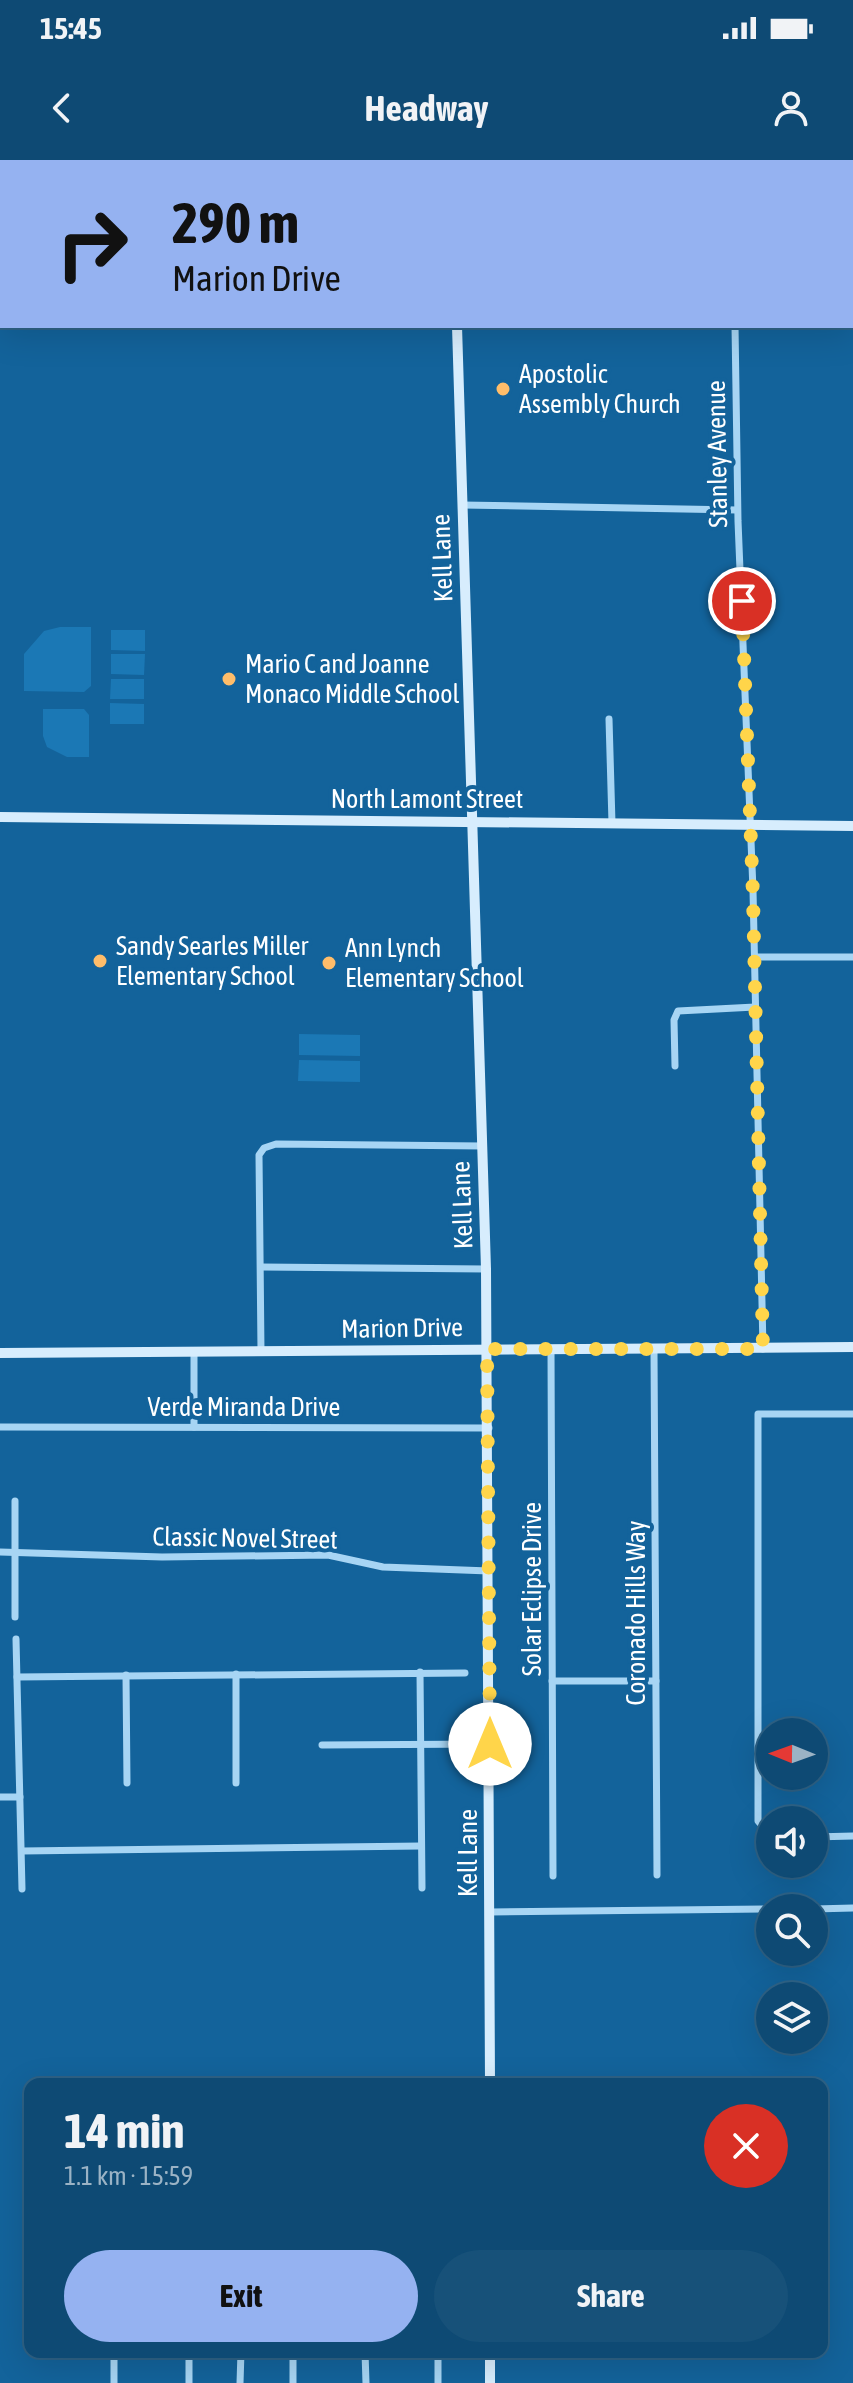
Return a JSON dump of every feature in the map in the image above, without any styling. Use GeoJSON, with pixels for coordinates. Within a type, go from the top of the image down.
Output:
{"type":"FeatureCollection","features":[{"type":"Feature","properties":{"kind":"street","name":"Kell Lane"},"geometry":{"type":"LineString","coordinates":[[457,328],[489,1428],[490,2078]]}},
{"type":"Feature","properties":{"kind":"street","name":"Stanley Avenue"},"geometry":{"type":"LineString","coordinates":[[735,328],[737,510],[755,957],[763,1349]]}},
{"type":"Feature","properties":{"kind":"street"},"geometry":{"type":"LineString","coordinates":[[462,505],[737,510]]}},
{"type":"Feature","properties":{"kind":"street"},"geometry":{"type":"LineString","coordinates":[[609,719],[612,823]]}},
{"type":"Feature","properties":{"kind":"street","name":"North Lamont Street"},"geometry":{"type":"LineString","coordinates":[[0,817],[853,826]]}},
{"type":"Feature","properties":{"kind":"street"},"geometry":{"type":"LineString","coordinates":[[755,957],[853,957]]}},
{"type":"Feature","properties":{"kind":"street"},"geometry":{"type":"LineString","coordinates":[[675,1066],[674,1020],[678,1011],[755,1007]]}},
{"type":"Feature","properties":{"kind":"street"},"geometry":{"type":"LineString","coordinates":[[261,1351],[259,1155],[264,1148],[276,1144],[483,1146]]}},
{"type":"Feature","properties":{"kind":"street"},"geometry":{"type":"LineString","coordinates":[[261,1267],[486,1269]]}},
{"type":"Feature","properties":{"kind":"street","name":"Marion Drive"},"geometry":{"type":"LineString","coordinates":[[0,1353],[853,1347]]}},
{"type":"Feature","properties":{"kind":"street","name":"Solar Eclipse Drive"},"geometry":{"type":"LineString","coordinates":[[551,1349],[553,1876]]}},
{"type":"Feature","properties":{"kind":"street","name":"Coronado Hills Way"},"geometry":{"type":"LineString","coordinates":[[654,1350],[657,1875]]}},
{"type":"Feature","properties":{"kind":"street"},"geometry":{"type":"LineString","coordinates":[[194,1352],[194,1427]]}},
{"type":"Feature","properties":{"kind":"street"},"geometry":{"type":"LineString","coordinates":[[758,1806],[758,1414],[853,1414]]}},
{"type":"Feature","properties":{"kind":"street","name":"Verde Miranda Drive"},"geometry":{"type":"LineString","coordinates":[[0,1427],[489,1428]]}},
{"type":"Feature","properties":{"kind":"street"},"geometry":{"type":"LineString","coordinates":[[15,1501],[15,1617]]}},
{"type":"Feature","properties":{"kind":"street","name":"Classic Novel Street"},"geometry":{"type":"LineString","coordinates":[[0,1552],[99,1556],[328,1555],[383,1567],[489,1571]]}},
{"type":"Feature","properties":{"kind":"street"},"geometry":{"type":"LineString","coordinates":[[16,1639],[22,1889]]}},
{"type":"Feature","properties":{"kind":"street"},"geometry":{"type":"LineString","coordinates":[[420,1672],[422,1888]]}},
{"type":"Feature","properties":{"kind":"street"},"geometry":{"type":"LineString","coordinates":[[17,1677],[465,1673]]}},
{"type":"Feature","properties":{"kind":"street"},"geometry":{"type":"LineString","coordinates":[[236,1674],[236,1783]]}},
{"type":"Feature","properties":{"kind":"street"},"geometry":{"type":"LineString","coordinates":[[126,1675],[127,1783]]}},
{"type":"Feature","properties":{"kind":"street"},"geometry":{"type":"LineString","coordinates":[[552,1681],[656,1681]]}},
{"type":"Feature","properties":{"kind":"street"},"geometry":{"type":"LineString","coordinates":[[322,1745],[490,1744]]}},
{"type":"Feature","properties":{"kind":"street"},"geometry":{"type":"LineString","coordinates":[[0,1797],[20,1797]]}},
{"type":"Feature","properties":{"kind":"street"},"geometry":{"type":"LineString","coordinates":[[828,1837],[853,1836]]}},
{"type":"Feature","properties":{"kind":"street"},"geometry":{"type":"LineString","coordinates":[[22,1851],[421,1846]]}},
{"type":"Feature","properties":{"kind":"street"},"geometry":{"type":"LineString","coordinates":[[828,1909],[853,1908]]}},
{"type":"Feature","properties":{"kind":"street"},"geometry":{"type":"LineString","coordinates":[[490,1912],[756,1909]]}},
{"type":"Feature","properties":{"kind":"street"},"geometry":{"type":"LineString","coordinates":[[114,2358],[114,2383]]}},
{"type":"Feature","properties":{"kind":"street"},"geometry":{"type":"LineString","coordinates":[[189,2358],[189,2383]]}},
{"type":"Feature","properties":{"kind":"street"},"geometry":{"type":"LineString","coordinates":[[240,2383],[241,2358]]}},
{"type":"Feature","properties":{"kind":"street"},"geometry":{"type":"LineString","coordinates":[[293,2358],[293,2383]]}},
{"type":"Feature","properties":{"kind":"street"},"geometry":{"type":"LineString","coordinates":[[365,2358],[366,2383]]}},
{"type":"Feature","properties":{"kind":"street"},"geometry":{"type":"LineString","coordinates":[[438,2358],[438,2383]]}},
{"type":"Feature","properties":{"kind":"street"},"geometry":{"type":"LineString","coordinates":[[490,2358],[490,2383]]}},
{"type":"Feature","properties":{"kind":"shaded area"},"geometry":{"type":"Polygon","coordinates":[[[60,627],[91,627],[91,686],[84,692],[24,691],[24,654],[44,631],[60,627]]]}},
{"type":"Feature","properties":{"kind":"shaded area"},"geometry":{"type":"Polygon","coordinates":[[[111,630],[145,630],[145,651],[111,650],[111,630]]]}},
{"type":"Feature","properties":{"kind":"shaded area"},"geometry":{"type":"Polygon","coordinates":[[[111,654],[145,654],[144,675],[111,674],[111,654]]]}},
{"type":"Feature","properties":{"kind":"shaded area"},"geometry":{"type":"Polygon","coordinates":[[[111,679],[144,679],[144,699],[110,699],[111,679]]]}},
{"type":"Feature","properties":{"kind":"shaded area"},"geometry":{"type":"Polygon","coordinates":[[[110,703],[144,704],[144,724],[110,724],[110,703]]]}},
{"type":"Feature","properties":{"kind":"shaded area"},"geometry":{"type":"Polygon","coordinates":[[[43,709],[84,709],[89,715],[89,757],[67,757],[47,747],[43,736],[43,709]]]}},
{"type":"Feature","properties":{"kind":"shaded area"},"geometry":{"type":"Polygon","coordinates":[[[299,1034],[360,1035],[360,1056],[299,1055],[299,1034]]]}},
{"type":"Feature","properties":{"kind":"shaded area"},"geometry":{"type":"Polygon","coordinates":[[[299,1060],[360,1061],[360,1082],[298,1081],[299,1060]]]}},
{"type":"Feature","properties":{"kind":"place","name":"Apostolic Assembly Church"},"geometry":{"type":"Point","coordinates":[503,389]}},
{"type":"Feature","properties":{"kind":"place","name":"Mario C and Joanne Monaco Middle School"},"geometry":{"type":"Point","coordinates":[229,679]}},
{"type":"Feature","properties":{"kind":"place","name":"Sandy Searles Miller Elementary School"},"geometry":{"type":"Point","coordinates":[100,961]}},
{"type":"Feature","properties":{"kind":"place","name":"Ann Lynch Elementary School"},"geometry":{"type":"Point","coordinates":[329,963]}},
{"type":"Feature","properties":{"kind":"route"},"geometry":{"type":"LineString","coordinates":[[490,1744],[487,1349],[763,1349],[753,896],[742,601]]}}]}
